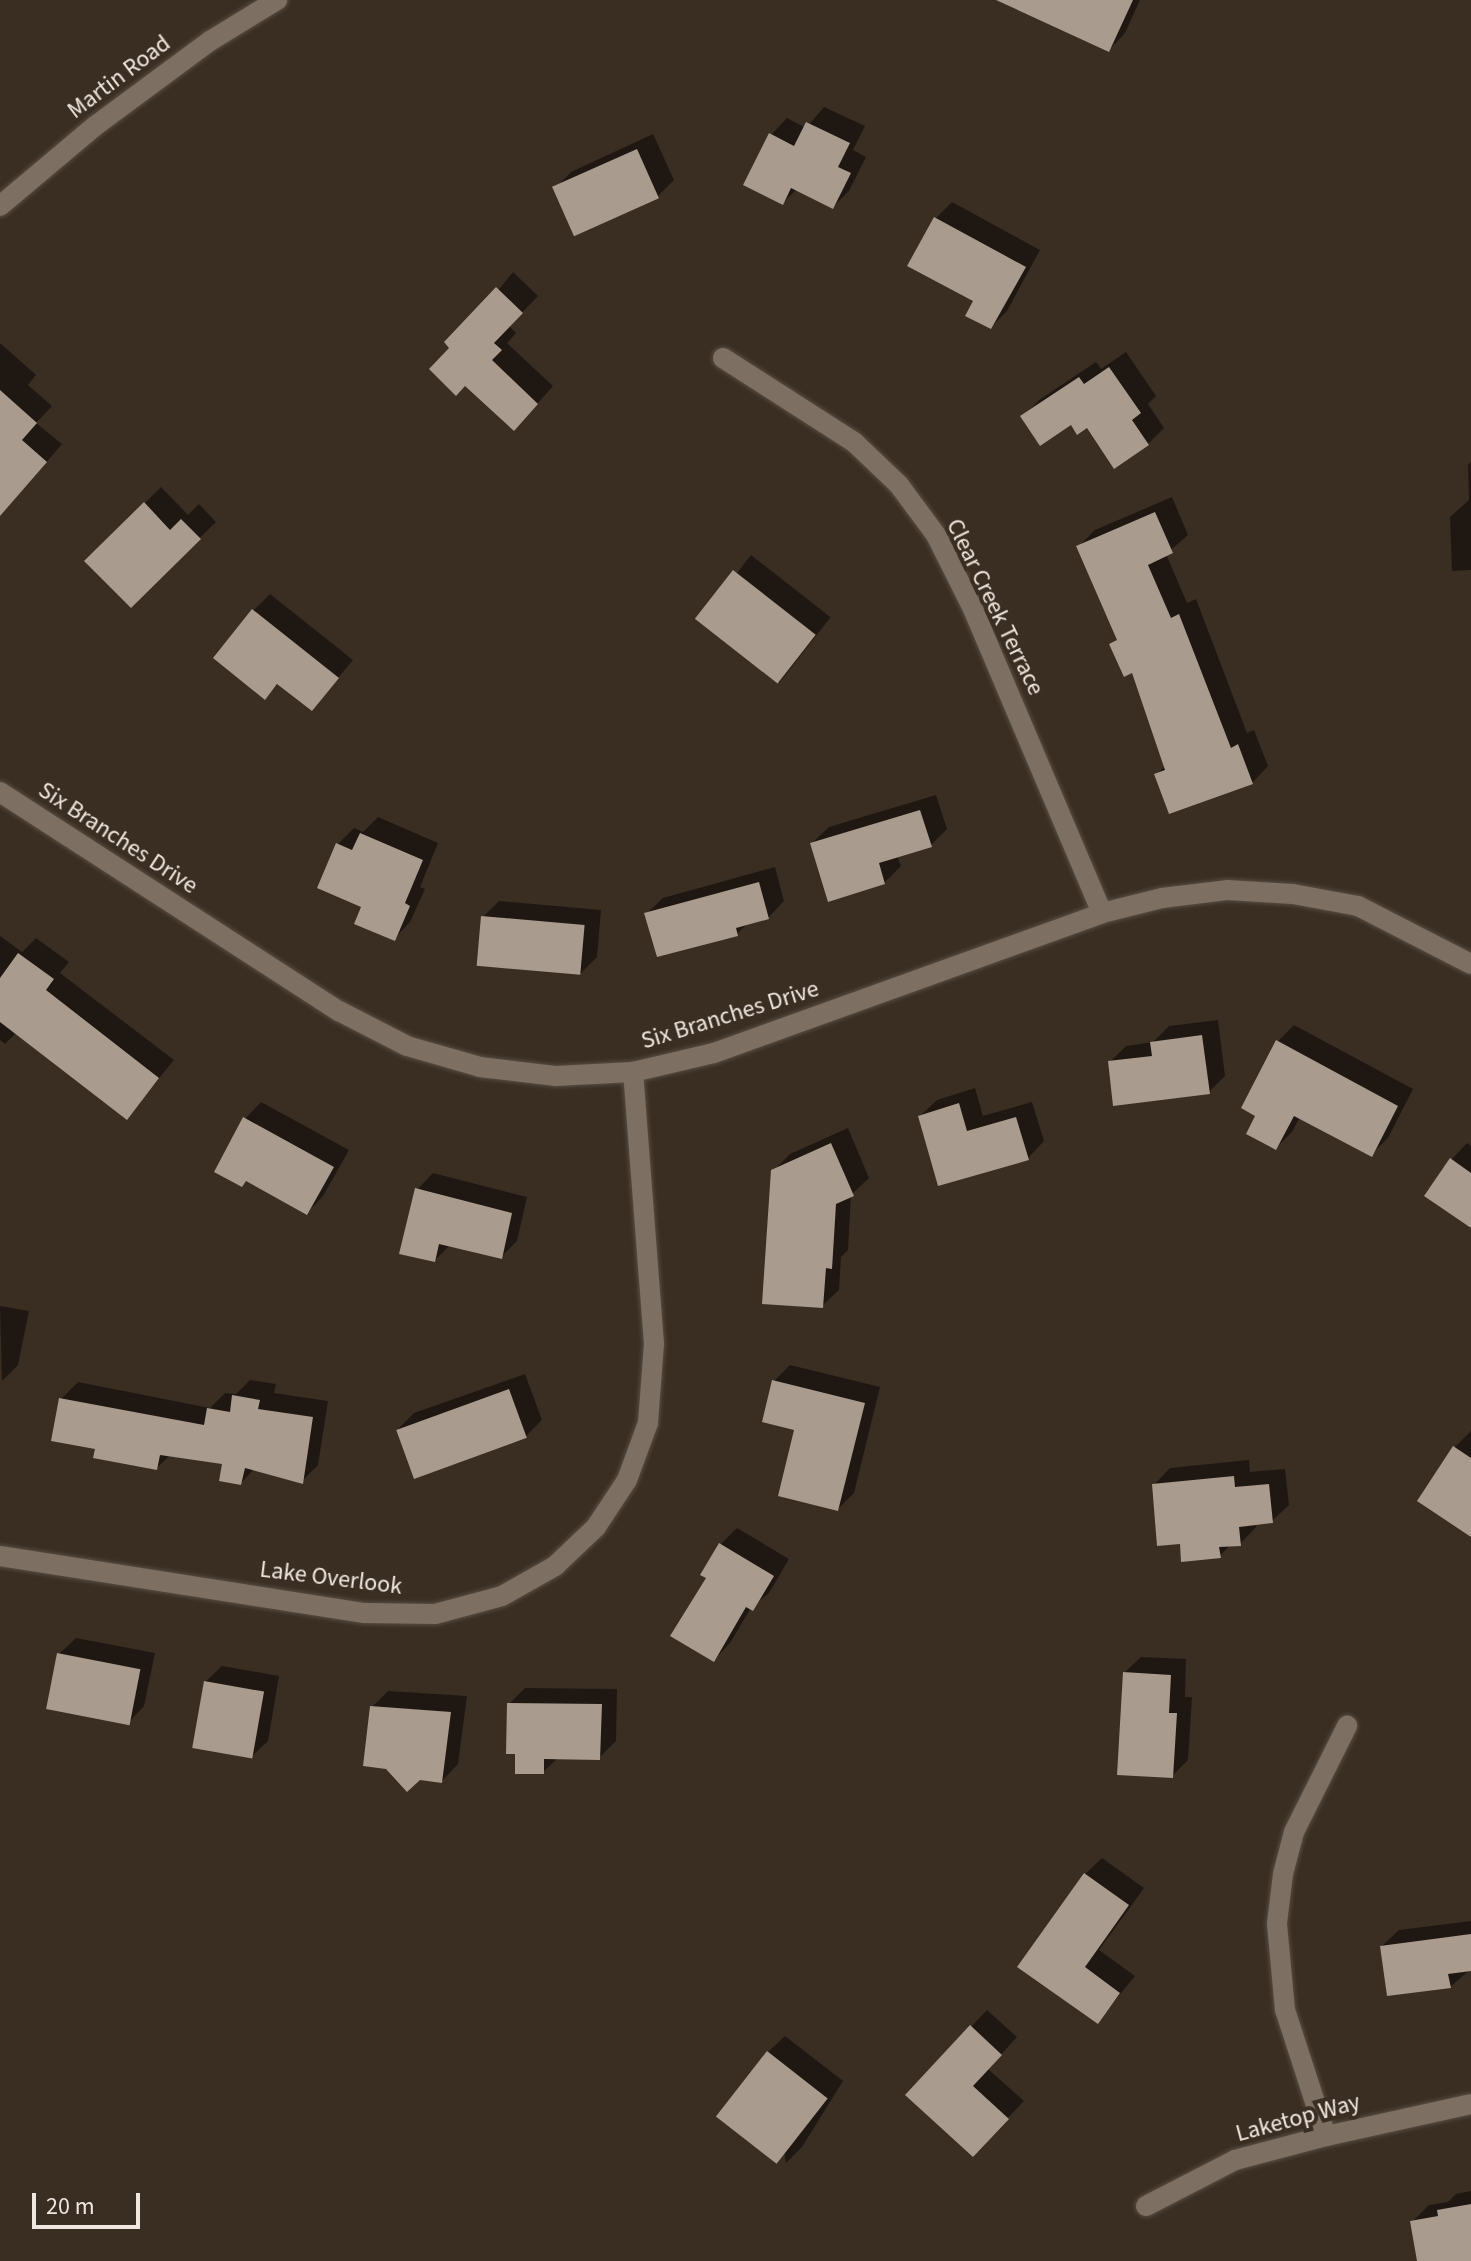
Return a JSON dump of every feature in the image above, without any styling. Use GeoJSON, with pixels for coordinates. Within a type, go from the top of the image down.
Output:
{"type":"FeatureCollection","features":[{"type":"Feature","properties":{"kind":"street","name":"Martin Road"},"geometry":{"type":"LineString","coordinates":[[0,206],[107,117],[210,41],[277,0]]}},
{"type":"Feature","properties":{"kind":"street","name":"Clear Creek Terrace"},"geometry":{"type":"LineString","coordinates":[[723,358],[854,442],[899,485],[936,535],[973,609],[1102,913]]}},
{"type":"Feature","properties":{"kind":"street","name":"Six Branches Drive"},"geometry":{"type":"LineString","coordinates":[[0,792],[339,1011],[407,1046],[480,1067],[556,1076],[633,1072],[714,1053],[1102,913],[1162,898],[1227,890],[1293,894],[1358,906],[1471,964]]}},
{"type":"Feature","properties":{"kind":"street","name":"Lake Overlook"},"geometry":{"type":"LineString","coordinates":[[0,1556],[365,1613],[407,1614],[435,1614],[502,1596],[555,1566],[596,1527],[627,1480],[648,1423],[654,1344],[633,1072]]}},
{"type":"Feature","properties":{"kind":"street"},"geometry":{"type":"LineString","coordinates":[[1326,2136],[1285,2010],[1277,1923],[1283,1874],[1294,1832],[1347,1726]]}},
{"type":"Feature","properties":{"kind":"street","name":"Laketop Way"},"geometry":{"type":"LineString","coordinates":[[1146,2206],[1235,2160],[1471,2104]]}},
{"type":"Feature","properties":{"kind":"building"},"geometry":{"type":"Polygon","coordinates":[[[996,0],[1133,0],[1109,52],[996,0]]]}},
{"type":"Feature","properties":{"kind":"building"},"geometry":{"type":"Polygon","coordinates":[[[806,122],[850,143],[838,167],[851,173],[833,209],[791,188],[783,205],[743,185],[769,133],[794,146],[806,122]]]}},
{"type":"Feature","properties":{"kind":"building"},"geometry":{"type":"Polygon","coordinates":[[[637,149],[659,198],[574,236],[552,187],[637,149]]]}},
{"type":"Feature","properties":{"kind":"building"},"geometry":{"type":"Polygon","coordinates":[[[934,217],[1026,267],[991,329],[965,316],[973,301],[907,266],[934,217]]]}},
{"type":"Feature","properties":{"kind":"building"},"geometry":{"type":"Polygon","coordinates":[[[496,287],[523,313],[494,343],[502,350],[492,360],[538,404],[514,431],[465,386],[456,396],[429,369],[449,348],[444,342],[496,287]]]}},
{"type":"Feature","properties":{"kind":"building"},"geometry":{"type":"Polygon","coordinates":[[[1109,367],[1141,413],[1132,420],[1149,445],[1114,469],[1087,428],[1077,435],[1071,425],[1040,446],[1020,416],[1079,377],[1084,384],[1109,367]]]}},
{"type":"Feature","properties":{"kind":"building"},"geometry":{"type":"Polygon","coordinates":[[[0,390],[37,423],[22,440],[47,462],[0,516],[0,390]]]}},
{"type":"Feature","properties":{"kind":"building"},"geometry":{"type":"Polygon","coordinates":[[[144,502],[170,530],[181,519],[201,539],[131,608],[84,561],[144,502]]]}},
{"type":"Feature","properties":{"kind":"building"},"geometry":{"type":"Polygon","coordinates":[[[1155,512],[1173,553],[1148,565],[1171,618],[1179,614],[1231,748],[1238,744],[1253,784],[1169,814],[1154,774],[1165,770],[1132,673],[1124,677],[1109,644],[1117,640],[1076,546],[1155,512]]]}},
{"type":"Feature","properties":{"kind":"building"},"geometry":{"type":"Polygon","coordinates":[[[733,570],[816,635],[778,684],[695,619],[733,570]]]}},
{"type":"Feature","properties":{"kind":"building"},"geometry":{"type":"Polygon","coordinates":[[[252,609],[339,678],[312,711],[277,684],[265,700],[213,658],[252,609]]]}},
{"type":"Feature","properties":{"kind":"building"},"geometry":{"type":"Polygon","coordinates":[[[920,810],[932,847],[879,863],[885,884],[828,902],[810,843],[920,810]]]}},
{"type":"Feature","properties":{"kind":"building"},"geometry":{"type":"Polygon","coordinates":[[[360,833],[423,860],[405,903],[410,906],[395,941],[354,924],[361,907],[317,888],[336,843],[352,850],[360,833]]]}},
{"type":"Feature","properties":{"kind":"building"},"geometry":{"type":"Polygon","coordinates":[[[759,882],[769,919],[736,928],[738,936],[657,957],[644,913],[759,882]]]}},
{"type":"Feature","properties":{"kind":"building"},"geometry":{"type":"Polygon","coordinates":[[[481,916],[585,925],[580,975],[477,966],[481,916]]]}},
{"type":"Feature","properties":{"kind":"building"},"geometry":{"type":"Polygon","coordinates":[[[18,953],[54,979],[46,990],[159,1078],[127,1120],[0,1022],[0,978],[18,953]]]}},
{"type":"Feature","properties":{"kind":"building"},"geometry":{"type":"Polygon","coordinates":[[[1202,1035],[1210,1094],[1113,1106],[1108,1061],[1152,1056],[1150,1042],[1202,1035]]]}},
{"type":"Feature","properties":{"kind":"building"},"geometry":{"type":"Polygon","coordinates":[[[1276,1040],[1398,1106],[1372,1157],[1294,1116],[1276,1150],[1246,1134],[1255,1116],[1241,1108],[1276,1040]]]}},
{"type":"Feature","properties":{"kind":"building"},"geometry":{"type":"Polygon","coordinates":[[[959,1103],[967,1131],[1016,1117],[1029,1160],[938,1186],[918,1116],[959,1103]]]}},
{"type":"Feature","properties":{"kind":"building"},"geometry":{"type":"Polygon","coordinates":[[[243,1117],[334,1167],[307,1215],[246,1181],[242,1187],[214,1172],[243,1117]]]}},
{"type":"Feature","properties":{"kind":"building"},"geometry":{"type":"Polygon","coordinates":[[[831,1143],[854,1196],[836,1204],[832,1269],[826,1268],[823,1308],[762,1304],[771,1170],[831,1143]]]}},
{"type":"Feature","properties":{"kind":"building"},"geometry":{"type":"Polygon","coordinates":[[[1450,1158],[1471,1173],[1471,1228],[1424,1196],[1450,1158]]]}},
{"type":"Feature","properties":{"kind":"building"},"geometry":{"type":"Polygon","coordinates":[[[415,1188],[512,1213],[502,1259],[439,1244],[435,1262],[399,1254],[415,1188]]]}},
{"type":"Feature","properties":{"kind":"building"},"geometry":{"type":"Polygon","coordinates":[[[772,1380],[865,1403],[838,1511],[778,1496],[794,1430],[762,1422],[772,1380]]]}},
{"type":"Feature","properties":{"kind":"building"},"geometry":{"type":"Polygon","coordinates":[[[509,1389],[527,1438],[414,1479],[396,1430],[509,1389]]]}},
{"type":"Feature","properties":{"kind":"building"},"geometry":{"type":"Polygon","coordinates":[[[232,1395],[260,1400],[258,1409],[313,1417],[303,1484],[245,1468],[241,1485],[219,1481],[222,1464],[160,1455],[157,1470],[93,1458],[95,1449],[51,1441],[59,1398],[204,1425],[207,1408],[230,1412],[232,1395]]]}},
{"type":"Feature","properties":{"kind":"building"},"geometry":{"type":"Polygon","coordinates":[[[1453,1446],[1471,1458],[1471,1537],[1417,1501],[1453,1446]]]}},
{"type":"Feature","properties":{"kind":"building"},"geometry":{"type":"Polygon","coordinates":[[[1234,1476],[1235,1487],[1269,1484],[1273,1523],[1239,1527],[1241,1546],[1219,1547],[1221,1558],[1181,1562],[1180,1544],[1157,1546],[1152,1484],[1234,1476]]]}},
{"type":"Feature","properties":{"kind":"building"},"geometry":{"type":"Polygon","coordinates":[[[719,1543],[774,1576],[753,1611],[746,1607],[714,1662],[670,1636],[706,1578],[700,1575],[719,1543]]]}},
{"type":"Feature","properties":{"kind":"building"},"geometry":{"type":"Polygon","coordinates":[[[57,1653],[140,1669],[130,1725],[46,1709],[57,1653]]]}},
{"type":"Feature","properties":{"kind":"building"},"geometry":{"type":"Polygon","coordinates":[[[1123,1672],[1171,1675],[1169,1713],[1177,1713],[1173,1778],[1117,1775],[1123,1672]]]}},
{"type":"Feature","properties":{"kind":"building"},"geometry":{"type":"Polygon","coordinates":[[[204,1681],[264,1692],[252,1759],[192,1748],[204,1681]]]}},
{"type":"Feature","properties":{"kind":"building"},"geometry":{"type":"Polygon","coordinates":[[[507,1703],[602,1704],[600,1760],[544,1759],[544,1774],[515,1774],[515,1754],[506,1754],[507,1703]]]}},
{"type":"Feature","properties":{"kind":"building"},"geometry":{"type":"Polygon","coordinates":[[[370,1706],[451,1712],[442,1783],[420,1780],[407,1792],[386,1769],[363,1766],[370,1706]]]}},
{"type":"Feature","properties":{"kind":"building"},"geometry":{"type":"Polygon","coordinates":[[[1084,1873],[1129,1905],[1085,1967],[1120,1993],[1098,2024],[1017,1967],[1084,1873]]]}},
{"type":"Feature","properties":{"kind":"building"},"geometry":{"type":"Polygon","coordinates":[[[1471,1934],[1471,1971],[1448,1974],[1451,1988],[1387,1996],[1380,1946],[1471,1934]]]}},
{"type":"Feature","properties":{"kind":"building"},"geometry":{"type":"Polygon","coordinates":[[[970,2025],[1002,2055],[973,2086],[1009,2119],[973,2157],[905,2095],[970,2025]]]}},
{"type":"Feature","properties":{"kind":"building"},"geometry":{"type":"Polygon","coordinates":[[[767,2051],[828,2098],[777,2164],[716,2116],[767,2051]]]}},
{"type":"Feature","properties":{"kind":"building"},"geometry":{"type":"Polygon","coordinates":[[[1471,2204],[1471,2261],[1417,2261],[1410,2221],[1438,2216],[1437,2210],[1471,2204]]]}}]}
